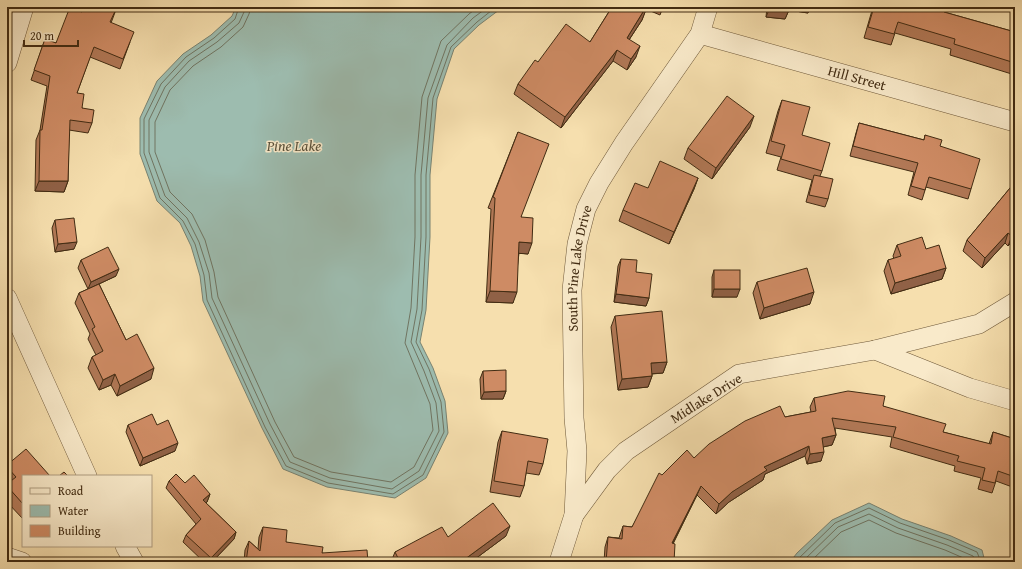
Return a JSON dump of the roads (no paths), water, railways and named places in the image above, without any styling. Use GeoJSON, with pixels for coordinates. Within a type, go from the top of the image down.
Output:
{"type":"FeatureCollection","features":[{"type":"Feature","properties":{"kind":"street","name":"South Pine Lake Drive"},"geometry":{"type":"LineString","coordinates":[[559,562],[574,515],[577,451],[574,418],[572,290],[577,244],[586,208],[599,183],[624,143],[700,34],[708,7]]}},
{"type":"Feature","properties":{"kind":"street"},"geometry":{"type":"LineString","coordinates":[[7,63],[18,9]]}},
{"type":"Feature","properties":{"kind":"street","name":"Hill Street"},"geometry":{"type":"LineString","coordinates":[[700,34],[1015,122]]}},
{"type":"Feature","properties":{"kind":"street"},"geometry":{"type":"LineString","coordinates":[[7,298],[86,475]]}},
{"type":"Feature","properties":{"kind":"street","name":"Midlake Drive"},"geometry":{"type":"LineString","coordinates":[[574,515],[607,470],[626,451],[739,374],[875,350],[979,324],[1015,302]]}},
{"type":"Feature","properties":{"kind":"street"},"geometry":{"type":"LineString","coordinates":[[875,350],[970,388],[1015,400]]}},
{"type":"Feature","properties":{"kind":"street"},"geometry":{"type":"LineString","coordinates":[[126,547],[134,562]]}},
{"type":"Feature","properties":{"kind":"street"},"geometry":{"type":"LineString","coordinates":[[7,557],[22,562]]}},
{"type":"Feature","properties":{"kind":"water","name":"Pine Lake"},"geometry":{"type":"Polygon","coordinates":[[[236,7],[503,7],[479,25],[454,49],[437,99],[430,175],[430,237],[426,310],[420,342],[433,368],[445,401],[448,433],[426,478],[395,498],[327,487],[283,469],[262,428],[203,301],[200,276],[191,246],[180,223],[157,201],[140,154],[140,118],[157,81],[183,54],[211,35],[232,16],[236,7]]]}},
{"type":"Feature","properties":{"kind":"water"},"geometry":{"type":"Polygon","coordinates":[[[869,503],[902,519],[951,536],[982,550],[985,562],[790,562],[797,553],[832,520],[869,503]]]}}]}
